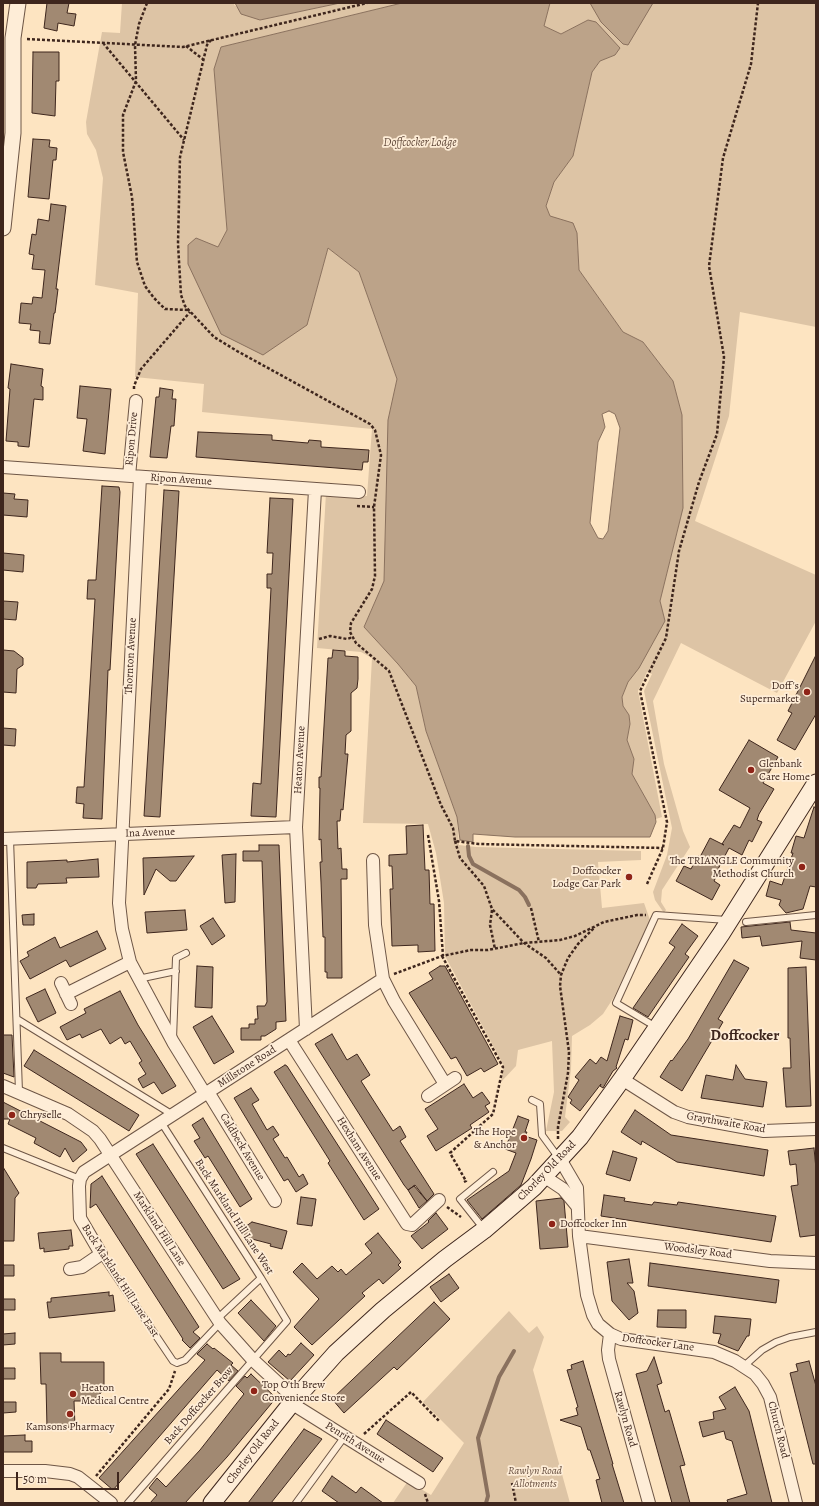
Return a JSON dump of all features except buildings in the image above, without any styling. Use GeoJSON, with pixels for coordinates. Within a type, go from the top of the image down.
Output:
{"type":"FeatureCollection","features":[{"type":"Feature","properties":{"kind":"main road","name":"Chorley Old Road"},"geometry":{"type":"LineString","coordinates":[[218,1501],[293,1401],[336,1353],[377,1315],[445,1259],[484,1230],[545,1177],[580,1137],[658,1028],[739,921],[816,783]]}},
{"type":"Feature","properties":{"kind":"street"},"geometry":{"type":"LineString","coordinates":[[3,228],[13,133],[10,47],[18,3]]}},
{"type":"Feature","properties":{"kind":"street","name":"Ripon Drive"},"geometry":{"type":"LineString","coordinates":[[135,477],[136,402]]}},
{"type":"Feature","properties":{"kind":"street","name":"Ripon Avenue"},"geometry":{"type":"LineString","coordinates":[[3,467],[358,492]]}},
{"type":"Feature","properties":{"kind":"street","name":"Thornton Avenue"},"geometry":{"type":"LineString","coordinates":[[135,477],[119,903],[122,929],[130,962],[138,979]]}},
{"type":"Feature","properties":{"kind":"street","name":"Heaton Avenue"},"geometry":{"type":"LineString","coordinates":[[306,1029],[296,827],[315,490]]}},
{"type":"Feature","properties":{"kind":"street","name":"Ina Avenue"},"geometry":{"type":"LineString","coordinates":[[6,839],[296,827]]}},
{"type":"Feature","properties":{"kind":"street"},"geometry":{"type":"LineString","coordinates":[[373,860],[379,877],[377,943],[383,979],[394,1001],[450,1081],[428,1096]]}},
{"type":"Feature","properties":{"kind":"street"},"geometry":{"type":"LineString","coordinates":[[66,994],[130,962]]}},
{"type":"Feature","properties":{"kind":"street","name":"Caldbeck Avenue"},"geometry":{"type":"LineString","coordinates":[[138,979],[173,1042],[275,1201]]}},
{"type":"Feature","properties":{"kind":"street","name":"Millstone Road"},"geometry":{"type":"LineString","coordinates":[[80,1179],[89,1168],[383,979]]}},
{"type":"Feature","properties":{"kind":"street","name":"Hexham Avenue"},"geometry":{"type":"LineString","coordinates":[[289,1040],[407,1224],[412,1225],[438,1200]]}},
{"type":"Feature","properties":{"kind":"street","name":"Graythwaite Road"},"geometry":{"type":"LineString","coordinates":[[622,1080],[674,1112],[688,1117],[764,1131],[816,1129]]}},
{"type":"Feature","properties":{"kind":"street","name":"Markland Hill Lane"},"geometry":{"type":"LineString","coordinates":[[3,1086],[68,1114],[85,1125],[100,1138],[218,1321],[293,1401]]}},
{"type":"Feature","properties":{"kind":"street","name":"Doffcocker Lane"},"geometry":{"type":"LineString","coordinates":[[560,1159],[577,1188],[577,1206],[587,1295],[593,1315],[598,1324],[610,1334],[635,1342],[714,1352],[744,1366]]}},
{"type":"Feature","properties":{"kind":"street"},"geometry":{"type":"LineString","coordinates":[[545,1177],[567,1192],[577,1206]]}},
{"type":"Feature","properties":{"kind":"street","name":"Back Markland Hill Lane East"},"geometry":{"type":"LineString","coordinates":[[80,1179],[80,1218],[101,1254]]}},
{"type":"Feature","properties":{"kind":"street","name":"Woodsley Road"},"geometry":{"type":"LineString","coordinates":[[580,1236],[770,1261],[816,1263]]}},
{"type":"Feature","properties":{"kind":"street"},"geometry":{"type":"LineString","coordinates":[[70,1269],[82,1267],[101,1254]]}},
{"type":"Feature","properties":{"kind":"street","name":"Rawlyn Road"},"geometry":{"type":"LineString","coordinates":[[610,1334],[608,1350],[609,1359],[649,1503]]}},
{"type":"Feature","properties":{"kind":"street","name":"Church Road"},"geometry":{"type":"LineString","coordinates":[[744,1366],[763,1384],[770,1397],[796,1503]]}},
{"type":"Feature","properties":{"kind":"street","name":"Penrith Avenue"},"geometry":{"type":"LineString","coordinates":[[293,1401],[419,1483]]}},
{"type":"Feature","properties":{"kind":"street"},"geometry":{"type":"LineString","coordinates":[[3,1471],[66,1472],[78,1477],[111,1503]]}},
{"type":"Feature","properties":{"kind":"lane"},"geometry":{"type":"LineString","coordinates":[[6,839],[17,1019],[19,1092]]}},
{"type":"Feature","properties":{"kind":"lane"},"geometry":{"type":"LineString","coordinates":[[658,1028],[616,1003],[656,915],[739,921],[816,915]]}},
{"type":"Feature","properties":{"kind":"lane"},"geometry":{"type":"LineString","coordinates":[[173,1042],[176,958],[186,953]]}},
{"type":"Feature","properties":{"kind":"lane"},"geometry":{"type":"LineString","coordinates":[[138,979],[176,971]]}},
{"type":"Feature","properties":{"kind":"lane"},"geometry":{"type":"LineString","coordinates":[[17,1019],[172,1115]]}},
{"type":"Feature","properties":{"kind":"lane"},"geometry":{"type":"LineString","coordinates":[[532,1100],[540,1104],[542,1135],[560,1159]]}},
{"type":"Feature","properties":{"kind":"lane","name":"Back Markland Hill Lane West"},"geometry":{"type":"LineString","coordinates":[[161,1122],[261,1278],[286,1319],[287,1324]]}},
{"type":"Feature","properties":{"kind":"lane"},"geometry":{"type":"LineString","coordinates":[[3,1148],[80,1179]]}},
{"type":"Feature","properties":{"kind":"lane"},"geometry":{"type":"LineString","coordinates":[[484,1230],[460,1198],[493,1172]]}},
{"type":"Feature","properties":{"kind":"lane","name":"Back Markland Hill Lane East"},"geometry":{"type":"LineString","coordinates":[[101,1254],[171,1360],[177,1363]]}},
{"type":"Feature","properties":{"kind":"lane"},"geometry":{"type":"LineString","coordinates":[[177,1363],[185,1360],[218,1321],[261,1278]]}},
{"type":"Feature","properties":{"kind":"lane","name":"Back Doffcocker Brow"},"geometry":{"type":"LineString","coordinates":[[128,1503],[253,1360],[287,1324]]}},
{"type":"Feature","properties":{"kind":"lane"},"geometry":{"type":"LineString","coordinates":[[744,1366],[762,1350],[776,1342],[790,1337],[816,1332]]}},
{"type":"Feature","properties":{"kind":"lane"},"geometry":{"type":"LineString","coordinates":[[296,1503],[350,1439]]}},
{"type":"Feature","properties":{"kind":"path"},"geometry":{"type":"LineString","coordinates":[[147,3],[139,24],[136,45],[136,81],[122,115],[123,152],[132,197],[137,262],[145,286],[165,309],[189,311]]}},
{"type":"Feature","properties":{"kind":"path"},"geometry":{"type":"LineString","coordinates":[[10,47],[103,43],[186,46],[367,3]]}},
{"type":"Feature","properties":{"kind":"path"},"geometry":{"type":"LineString","coordinates":[[647,884],[663,848],[667,822],[640,691],[666,638],[679,551],[699,482],[717,434],[724,357],[709,266],[723,158],[751,64],[758,3]]}},
{"type":"Feature","properties":{"kind":"path"},"geometry":{"type":"LineString","coordinates":[[211,40],[207,45],[180,157],[178,244],[181,295],[185,306],[189,311],[214,336],[237,352],[370,424],[375,430],[381,455],[374,507],[375,576],[372,589],[351,623],[350,632],[356,643],[389,671],[441,805],[451,824],[460,858],[484,886],[492,909],[491,931],[495,949]]}},
{"type":"Feature","properties":{"kind":"path"},"geometry":{"type":"LineString","coordinates":[[103,43],[184,140]]}},
{"type":"Feature","properties":{"kind":"path"},"geometry":{"type":"LineString","coordinates":[[186,46],[204,60]]}},
{"type":"Feature","properties":{"kind":"path"},"geometry":{"type":"LineString","coordinates":[[136,402],[134,386],[141,369],[189,311]]}},
{"type":"Feature","properties":{"kind":"path"},"geometry":{"type":"LineString","coordinates":[[306,650],[325,636],[347,639],[353,637]]}},
{"type":"Feature","properties":{"kind":"path"},"geometry":{"type":"LineString","coordinates":[[428,835],[439,902],[442,956],[503,1067],[493,1114],[450,1153],[466,1181],[460,1186]]}},
{"type":"Feature","properties":{"kind":"path"},"geometry":{"type":"LineString","coordinates":[[455,841],[479,844],[663,848]]}},
{"type":"Feature","properties":{"kind":"path"},"geometry":{"type":"LineString","coordinates":[[531,908],[539,942]]}},
{"type":"Feature","properties":{"kind":"path"},"geometry":{"type":"LineString","coordinates":[[492,909],[524,943],[546,958],[561,975]]}},
{"type":"Feature","properties":{"kind":"path"},"geometry":{"type":"LineString","coordinates":[[383,979],[442,956],[471,950],[495,949],[524,943],[560,940],[575,936],[604,922],[637,915],[656,915]]}},
{"type":"Feature","properties":{"kind":"path"},"geometry":{"type":"LineString","coordinates":[[560,1159],[557,1134],[568,1073],[569,1052],[560,986],[561,975],[568,958],[578,944],[597,925]]}},
{"type":"Feature","properties":{"kind":"path"},"geometry":{"type":"LineString","coordinates":[[88,1485],[170,1389],[177,1363]]}},
{"type":"Feature","properties":{"kind":"path"},"geometry":{"type":"LineString","coordinates":[[350,1439],[411,1392],[440,1422]]}},
{"type":"Feature","properties":{"kind":"path"},"geometry":{"type":"LineString","coordinates":[[512,1483],[516,1503]]}},
{"type":"Feature","properties":{"kind":"green space"},"geometry":{"type":"Polygon","coordinates":[[[122,3],[235,3],[234,5],[260,20],[340,3],[402,3],[221,47],[214,69],[227,230],[218,247],[307,325],[328,248],[359,272],[397,379],[389,419],[384,581],[364,627],[416,686],[426,731],[457,817],[459,845],[476,847],[641,851],[641,860],[598,862],[602,908],[644,903],[650,920],[614,997],[603,1014],[590,1025],[572,1036],[571,1069],[565,1117],[570,1122],[562,1131],[546,1131],[554,1092],[552,1041],[518,1050],[516,1066],[501,1082],[504,1066],[445,956],[444,903],[436,853],[428,824],[363,823],[372,658],[361,652],[317,648],[326,493],[367,496],[372,429],[202,412],[204,384],[135,377],[138,293],[95,285],[103,178],[96,150],[87,134],[86,122],[102,32],[120,33],[122,3]]]}},
{"type":"Feature","properties":{"kind":"green space"},"geometry":{"type":"Polygon","coordinates":[[[550,3],[816,3],[816,327],[740,312],[729,416],[695,521],[816,575],[816,621],[777,693],[681,643],[653,701],[664,764],[683,831],[690,847],[662,890],[661,902],[666,910],[664,913],[655,900],[653,892],[667,855],[672,828],[644,691],[652,674],[647,672],[638,691],[662,817],[656,819],[632,774],[634,759],[627,740],[630,724],[629,715],[623,706],[622,697],[628,682],[639,667],[665,621],[660,601],[683,508],[682,415],[673,381],[643,342],[623,332],[579,270],[577,233],[550,216],[546,206],[554,182],[573,156],[592,72],[600,61],[615,55],[588,20],[561,34],[544,26],[550,3]]]}},
{"type":"Feature","properties":{"kind":"green space","name":"Rawlyn Road Allotments"},"geometry":{"type":"Polygon","coordinates":[[[509,1311],[529,1333],[537,1326],[544,1337],[533,1370],[570,1503],[393,1503],[408,1481],[431,1495],[464,1443],[423,1402],[509,1311]]]}},
{"type":"Feature","properties":{"kind":"water"},"geometry":{"type":"Polygon","coordinates":[[[235,3],[340,3],[260,20],[241,14],[235,3]]]}},
{"type":"Feature","properties":{"kind":"water","name":"Doffcocker Lodge"},"geometry":{"type":"Polygon","coordinates":[[[402,3],[550,3],[544,26],[561,34],[588,20],[596,22],[620,48],[615,55],[600,61],[592,72],[573,156],[554,182],[546,206],[550,216],[573,223],[577,233],[579,270],[623,332],[643,342],[673,381],[682,415],[683,508],[660,601],[665,621],[639,668],[628,682],[622,697],[623,706],[629,715],[630,724],[627,740],[634,759],[632,774],[655,815],[656,822],[650,837],[515,837],[473,834],[473,842],[460,840],[457,817],[426,731],[416,686],[364,627],[384,581],[388,420],[397,379],[359,272],[328,248],[307,325],[263,355],[221,334],[188,264],[188,245],[196,238],[218,247],[227,230],[214,69],[221,47],[402,3]],[[609,411],[602,414],[605,427],[598,442],[590,523],[598,538],[603,539],[608,531],[620,428],[615,414],[609,411]]]}},
{"type":"Feature","properties":{"kind":"water"},"geometry":{"type":"Polygon","coordinates":[[[590,3],[653,3],[628,45],[623,44],[601,22],[590,3]]]}},
{"type":"Feature","properties":{"kind":"waterway"},"geometry":{"type":"LineString","coordinates":[[468,846],[469,856],[473,864],[519,890],[529,905]]}},
{"type":"Feature","properties":{"kind":"waterway"},"geometry":{"type":"LineString","coordinates":[[486,1503],[488,1496],[478,1438],[499,1377],[514,1351]]}},
{"type":"Feature","properties":{"kind":"place","name":"Doff's Supermarket"},"geometry":{"type":"Point","coordinates":[807,692]}},
{"type":"Feature","properties":{"kind":"place","name":"Glenbank Care Home"},"geometry":{"type":"Point","coordinates":[751,770]}},
{"type":"Feature","properties":{"kind":"place","name":"The TRIANGLE Community Methodist Church"},"geometry":{"type":"Point","coordinates":[802,867]}},
{"type":"Feature","properties":{"kind":"place","name":"Doffcocker Lodge Car Park"},"geometry":{"type":"Point","coordinates":[629,877]}},
{"type":"Feature","properties":{"kind":"place","name":"Chryselle"},"geometry":{"type":"Point","coordinates":[12,1115]}},
{"type":"Feature","properties":{"kind":"place","name":"The Hope & Anchor"},"geometry":{"type":"Point","coordinates":[524,1138]}},
{"type":"Feature","properties":{"kind":"place","name":"Doffcocker Inn"},"geometry":{"type":"Point","coordinates":[552,1224]}},
{"type":"Feature","properties":{"kind":"place","name":"Top O'th Brew Convenience Store"},"geometry":{"type":"Point","coordinates":[254,1391]}},
{"type":"Feature","properties":{"kind":"place","name":"Heaton Medical Centre"},"geometry":{"type":"Point","coordinates":[73,1394]}},
{"type":"Feature","properties":{"kind":"place","name":"Kamsons Pharmacy"},"geometry":{"type":"Point","coordinates":[70,1414]}},
{"type":"Feature","properties":{"kind":"district","name":"Doffcocker"},"geometry":{"type":"Point","coordinates":[745,1036]}}]}
